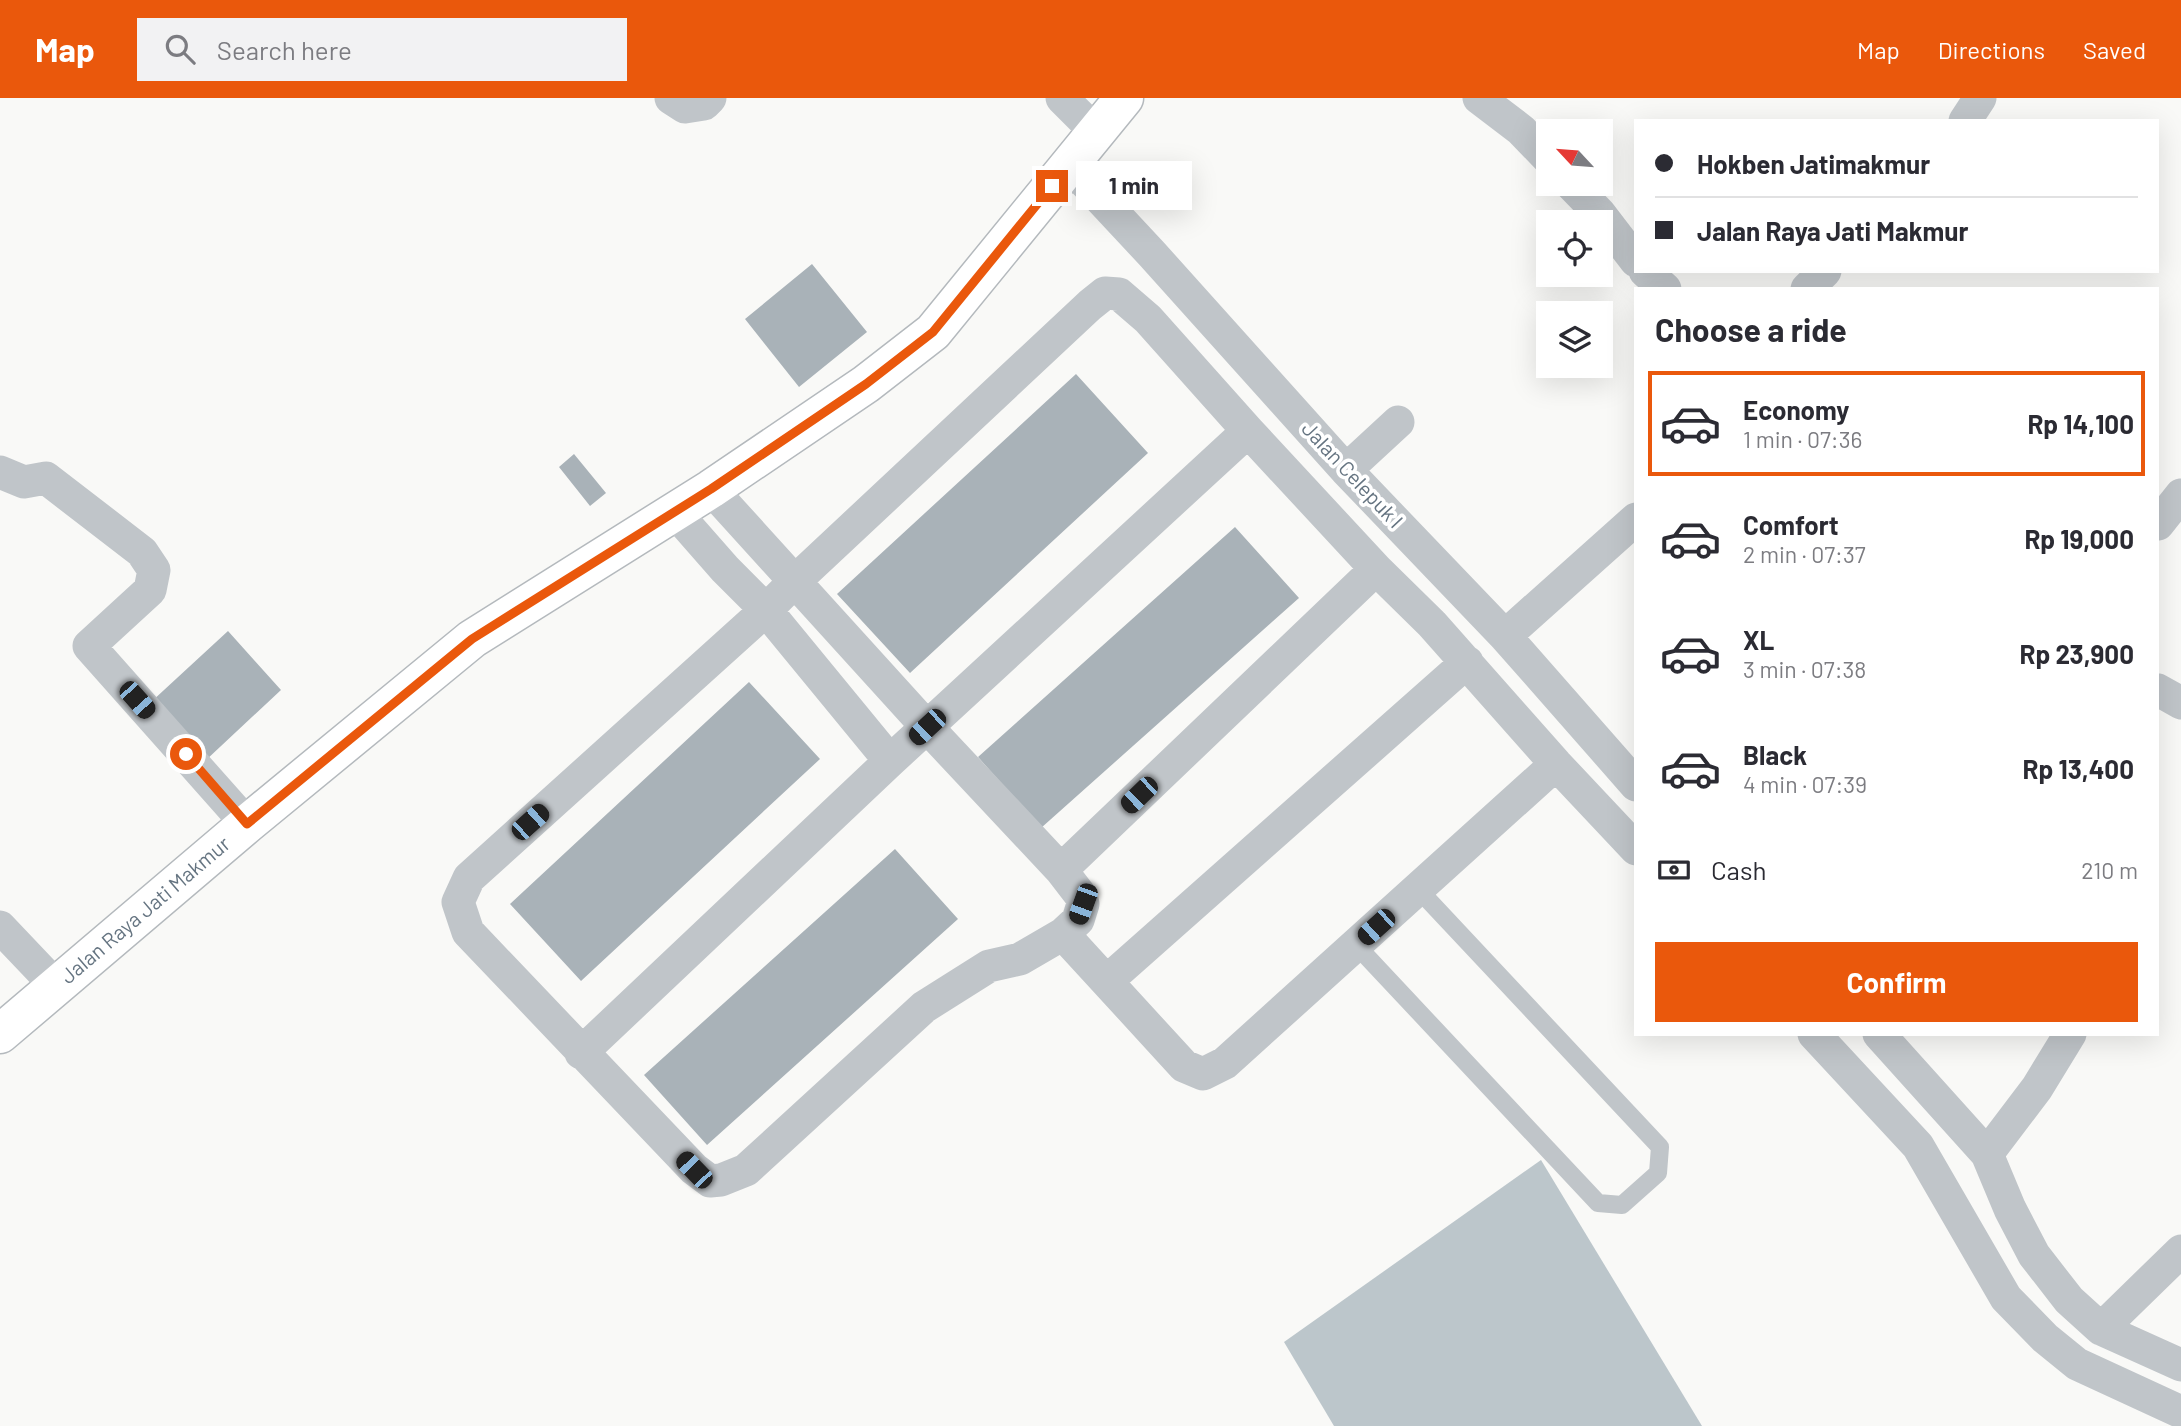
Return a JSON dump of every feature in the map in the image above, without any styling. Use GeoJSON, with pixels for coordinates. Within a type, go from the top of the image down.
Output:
{"type":"FeatureCollection","features":[{"type":"Feature","properties":{"kind":"main road","name":"Jalan Raya Jati Makmur"},"geometry":{"type":"LineString","coordinates":[[0,1034],[247,824],[472,639],[711,489],[866,384],[933,332],[1124,98]]}},
{"type":"Feature","properties":{"kind":"street"},"geometry":{"type":"LineString","coordinates":[[671,98],[685,107],[704,104],[710,98]]}},
{"type":"Feature","properties":{"kind":"street"},"geometry":{"type":"LineString","coordinates":[[1062,98],[1097,132]]}},
{"type":"Feature","properties":{"kind":"street"},"geometry":{"type":"LineString","coordinates":[[1479,98],[1521,130],[1536,146]]}},
{"type":"Feature","properties":{"kind":"street"},"geometry":{"type":"LineString","coordinates":[[1966,119],[1980,98]]}},
{"type":"Feature","properties":{"kind":"street","name":"Jalan Celepuk I"},"geometry":{"type":"LineString","coordinates":[[1069,165],[1346,470],[1505,636],[1634,783]]}},
{"type":"Feature","properties":{"kind":"street"},"geometry":{"type":"LineString","coordinates":[[1583,196],[1634,258]]}},
{"type":"Feature","properties":{"kind":"street"},"geometry":{"type":"LineString","coordinates":[[1647,273],[1663,287]]}},
{"type":"Feature","properties":{"kind":"street"},"geometry":{"type":"LineString","coordinates":[[1809,287],[1823,273]]}},
{"type":"Feature","properties":{"kind":"street"},"geometry":{"type":"LineString","coordinates":[[711,489],[794,582],[927,727],[1061,870],[1081,896],[1083,904],[1077,920],[1063,934],[1020,959],[989,966],[924,1007],[746,1170],[721,1180],[710,1181],[694,1170],[468,932],[458,902],[469,878],[766,610],[794,582],[1090,305],[1105,293],[1119,294],[1148,319],[1376,569],[1467,662],[1556,764],[1634,847]]}},
{"type":"Feature","properties":{"kind":"street"},"geometry":{"type":"LineString","coordinates":[[1346,470],[1398,422]]}},
{"type":"Feature","properties":{"kind":"street"},"geometry":{"type":"LineString","coordinates":[[581,1053],[890,761],[1248,431]]}},
{"type":"Feature","properties":{"kind":"street"},"geometry":{"type":"LineString","coordinates":[[0,472],[24,482],[46,478],[142,552],[154,570],[150,590],[89,646],[247,824]]}},
{"type":"Feature","properties":{"kind":"street"},"geometry":{"type":"LineString","coordinates":[[2159,523],[2181,495]]}},
{"type":"Feature","properties":{"kind":"street"},"geometry":{"type":"LineString","coordinates":[[675,512],[725,569],[766,610],[890,761]]}},
{"type":"Feature","properties":{"kind":"street"},"geometry":{"type":"LineString","coordinates":[[1505,636],[1634,521]]}},
{"type":"Feature","properties":{"kind":"street"},"geometry":{"type":"LineString","coordinates":[[1061,870],[1376,569]]}},
{"type":"Feature","properties":{"kind":"street"},"geometry":{"type":"LineString","coordinates":[[1107,981],[1467,662]]}},
{"type":"Feature","properties":{"kind":"street"},"geometry":{"type":"LineString","coordinates":[[2159,691],[2181,703]]}},
{"type":"Feature","properties":{"kind":"street"},"geometry":{"type":"LineString","coordinates":[[1063,934],[1184,1066],[1203,1074],[1225,1063],[1556,764]]}},
{"type":"Feature","properties":{"kind":"street"},"geometry":{"type":"LineString","coordinates":[[0,927],[56,986]]}},
{"type":"Feature","properties":{"kind":"street"},"geometry":{"type":"LineString","coordinates":[[1816,1036],[1918,1146],[2006,1298],[2045,1338],[2077,1364],[2181,1412]]}},
{"type":"Feature","properties":{"kind":"street"},"geometry":{"type":"LineString","coordinates":[[1881,1036],[1987,1154],[2010,1209],[2034,1255],[2069,1300],[2101,1329],[2181,1365]]}},
{"type":"Feature","properties":{"kind":"street"},"geometry":{"type":"LineString","coordinates":[[1987,1154],[2037,1088],[2069,1036]]}},
{"type":"Feature","properties":{"kind":"street"},"geometry":{"type":"LineString","coordinates":[[2101,1329],[2181,1251]]}},
{"type":"Feature","properties":{"kind":"lane"},"geometry":{"type":"LineString","coordinates":[[1356,945],[1598,1203],[1622,1205],[1658,1173],[1660,1147],[1418,889]]}},
{"type":"Feature","properties":{"kind":"shaded area"},"geometry":{"type":"Polygon","coordinates":[[[1541,1160],[1702,1426],[1334,1426],[1284,1342],[1541,1160]]]}},
{"type":"Feature","properties":{"kind":"building"},"geometry":{"type":"Polygon","coordinates":[[[812,264],[867,332],[799,387],[745,319],[812,264]]]}},
{"type":"Feature","properties":{"kind":"building"},"geometry":{"type":"Polygon","coordinates":[[[1076,374],[1148,453],[910,673],[837,594],[1076,374]]]}},
{"type":"Feature","properties":{"kind":"building"},"geometry":{"type":"Polygon","coordinates":[[[574,454],[606,493],[590,506],[559,467],[574,454]]]}},
{"type":"Feature","properties":{"kind":"building"},"geometry":{"type":"Polygon","coordinates":[[[1235,527],[1299,598],[1041,828],[978,757],[1235,527]]]}},
{"type":"Feature","properties":{"kind":"building"},"geometry":{"type":"Polygon","coordinates":[[[228,631],[281,690],[205,761],[151,702],[228,631]]]}},
{"type":"Feature","properties":{"kind":"building"},"geometry":{"type":"Polygon","coordinates":[[[749,682],[820,759],[581,981],[510,904],[749,682]]]}},
{"type":"Feature","properties":{"kind":"building"},"geometry":{"type":"Polygon","coordinates":[[[895,849],[958,919],[707,1145],[644,1075],[895,849]]]}},
{"type":"Feature","properties":{"kind":"route"},"geometry":{"type":"LineString","coordinates":[[186,754],[247,824],[472,639],[711,489],[866,384],[933,332],[1052,186]]}}]}
